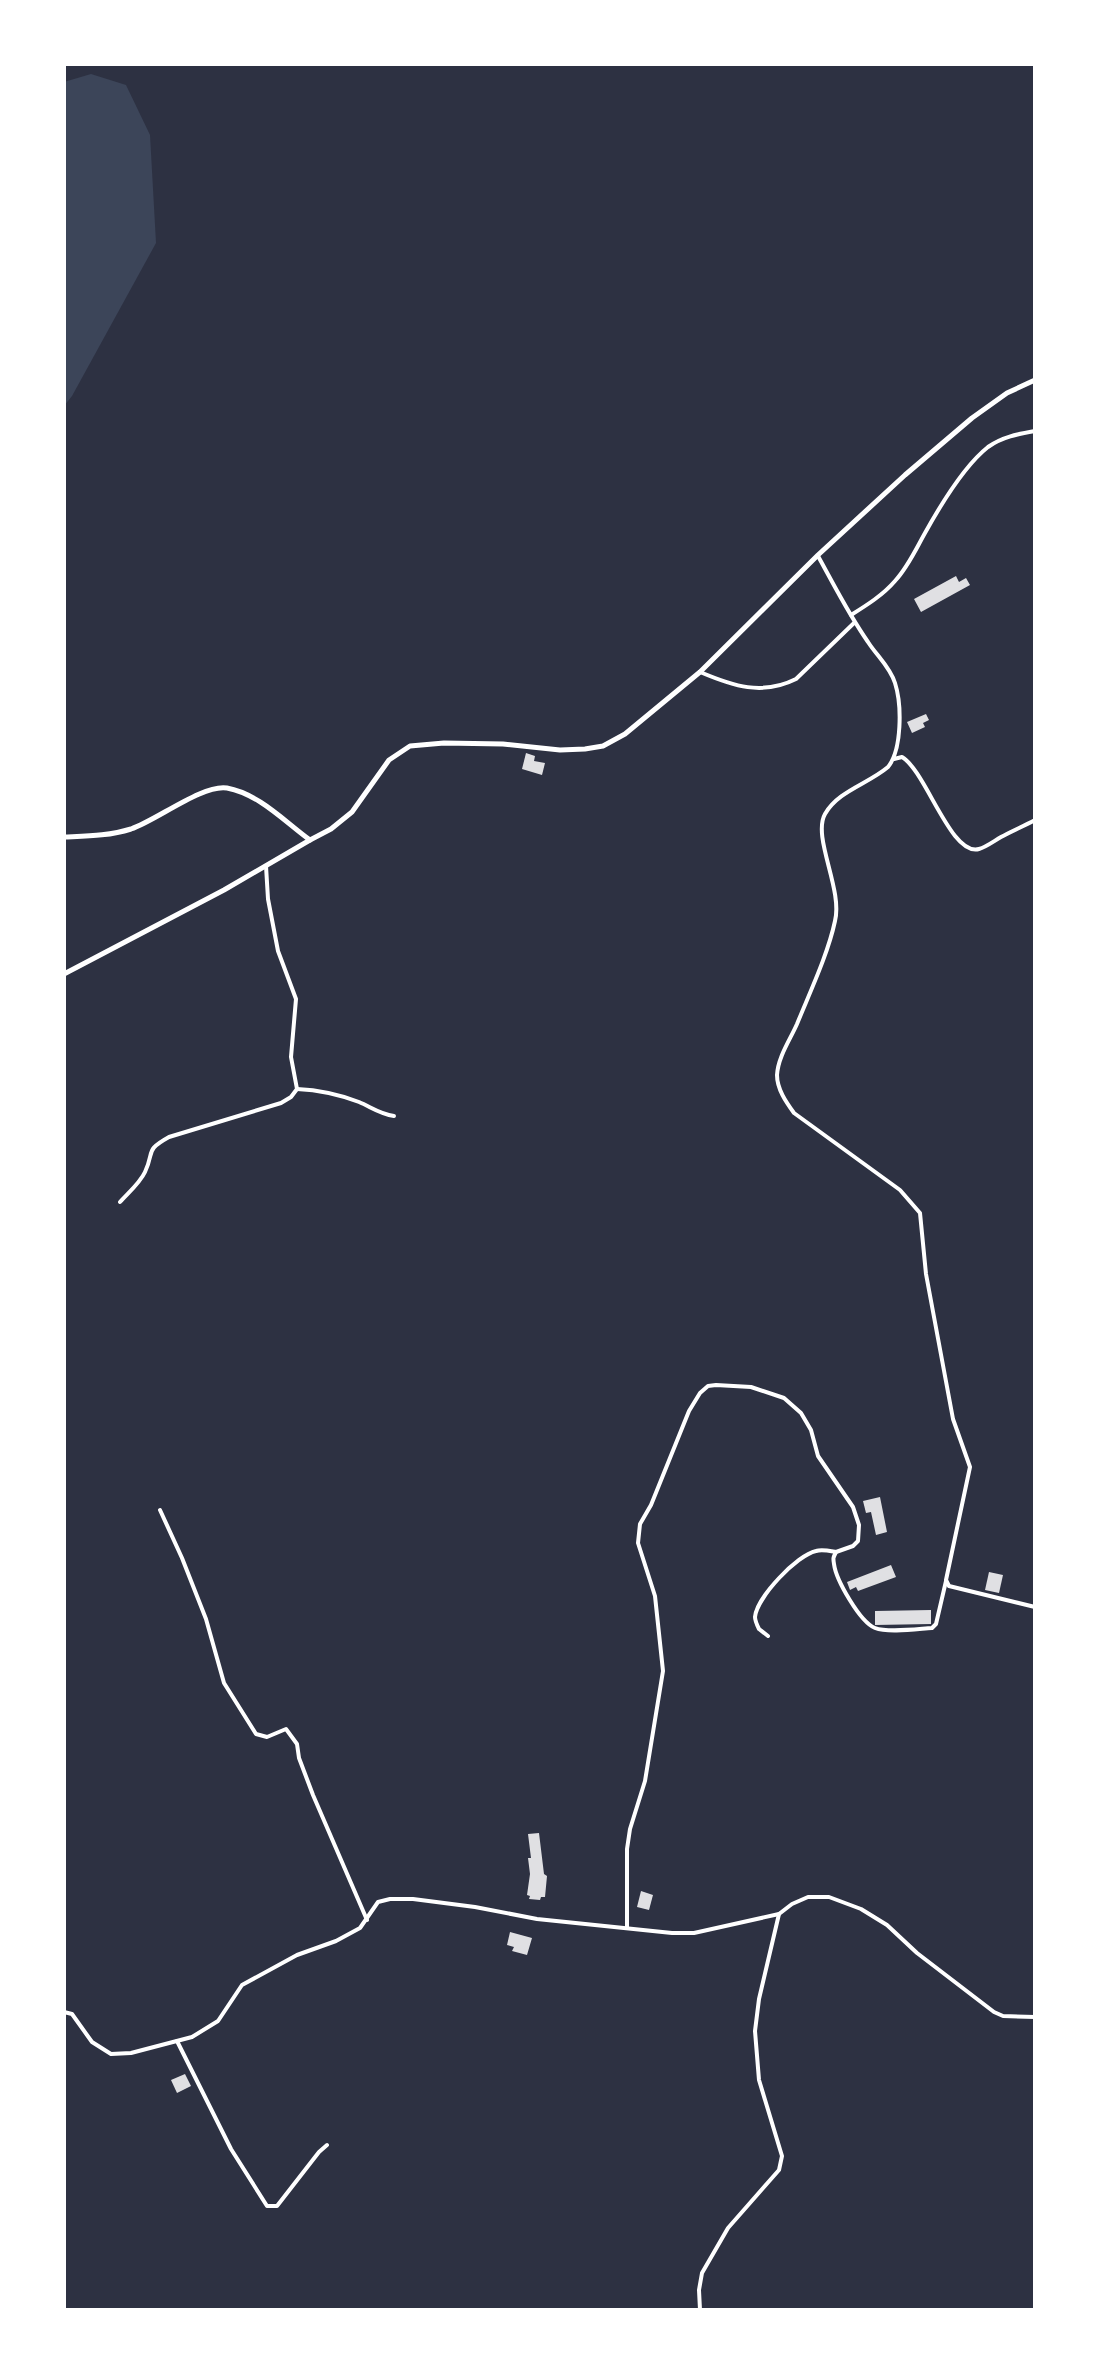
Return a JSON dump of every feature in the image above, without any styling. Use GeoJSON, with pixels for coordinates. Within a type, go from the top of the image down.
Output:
{"type":"FeatureCollection","features":[{"type":"Feature","properties":{"kind":"street"},"geometry":{"type":"LineString","coordinates":[[64,974],[331,829],[352,812],[389,760],[410,746],[503,744],[560,750],[603,746],[625,734],[700,672],[818,555],[905,475],[972,418],[1007,393],[1035,380]]}},
{"type":"Feature","properties":{"kind":"street"},"geometry":{"type":"LineString","coordinates":[[851,615],[875,600],[895,581],[969,467],[988,447],[1009,436],[1035,431]]}},
{"type":"Feature","properties":{"kind":"street"},"geometry":{"type":"LineString","coordinates":[[818,555],[855,622],[889,670],[895,684],[897,749],[894,759],[879,774],[833,803],[823,816],[820,831],[838,908],[813,983],[779,1062],[777,1078],[784,1099],[794,1113],[900,1190],[920,1213],[926,1274],[953,1419],[970,1467],[936,1624],[932,1628],[877,1629],[859,1615],[834,1567],[836,1552]]}},
{"type":"Feature","properties":{"kind":"street"},"geometry":{"type":"LineString","coordinates":[[700,672],[732,686],[769,688],[786,684],[796,679],[855,622]]}},
{"type":"Feature","properties":{"kind":"street"},"geometry":{"type":"LineString","coordinates":[[894,759],[902,757],[909,762],[931,794],[947,826],[969,850],[980,849],[1035,820]]}},
{"type":"Feature","properties":{"kind":"street"},"geometry":{"type":"LineString","coordinates":[[64,837],[100,836],[134,828],[204,791],[225,788],[245,793],[310,840]]}},
{"type":"Feature","properties":{"kind":"street"},"geometry":{"type":"LineString","coordinates":[[120,1202],[144,1175],[150,1153],[156,1145],[169,1137],[281,1103],[297,1089],[291,1057],[296,999],[278,951],[268,899],[266,866]]}},
{"type":"Feature","properties":{"kind":"street"},"geometry":{"type":"LineString","coordinates":[[297,1089],[325,1090],[394,1116]]}},
{"type":"Feature","properties":{"kind":"street"},"geometry":{"type":"LineString","coordinates":[[627,1928],[627,1849],[645,1781],[663,1671],[655,1596],[638,1543],[640,1524],[651,1505],[689,1411],[708,1386],[762,1389],[784,1398],[801,1413],[811,1430],[818,1456],[853,1507],[859,1525],[858,1541],[853,1546],[836,1552],[819,1550],[808,1554],[767,1592],[755,1614],[759,1629],[768,1636]]}},
{"type":"Feature","properties":{"kind":"street"},"geometry":{"type":"LineString","coordinates":[[160,1510],[206,1619],[224,1683],[256,1734],[267,1737],[286,1729],[291,1733],[313,1795],[367,1920]]}},
{"type":"Feature","properties":{"kind":"street"},"geometry":{"type":"LineString","coordinates":[[946,1580],[949,1586],[965,1591],[1035,1607]]}},
{"type":"Feature","properties":{"kind":"street"},"geometry":{"type":"LineString","coordinates":[[64,2012],[72,2014],[92,2042],[111,2054],[131,2053],[192,2037],[218,2021],[242,1985],[297,1955],[336,1941],[360,1928],[378,1902],[390,1899],[475,1907],[537,1919],[694,1933],[779,1914],[808,1897],[829,1897],[846,1902],[887,1925],[994,2012],[1003,2016],[1035,2017]]}},
{"type":"Feature","properties":{"kind":"street"},"geometry":{"type":"LineString","coordinates":[[700,2310],[702,2273],[728,2228],[779,2170],[782,2156],[759,2080],[755,2031],[759,1999],[779,1914]]}},
{"type":"Feature","properties":{"kind":"street"},"geometry":{"type":"LineString","coordinates":[[177,2041],[231,2149],[267,2206],[277,2206],[327,2145]]}},
{"type":"Feature","properties":{"kind":"shaded area"},"geometry":{"type":"Polygon","coordinates":[[[91,74],[126,85],[150,135],[156,243],[64,406],[64,82],[91,74]]]}},
{"type":"Feature","properties":{"kind":"building"},"geometry":{"type":"Polygon","coordinates":[[[956,576],[959,582],[966,578],[970,585],[921,612],[914,599],[956,576]]]}},
{"type":"Feature","properties":{"kind":"building"},"geometry":{"type":"Polygon","coordinates":[[[926,714],[929,720],[923,723],[925,727],[912,733],[907,722],[926,714]]]}},
{"type":"Feature","properties":{"kind":"building"},"geometry":{"type":"Polygon","coordinates":[[[526,753],[535,756],[534,761],[545,763],[542,775],[522,769],[526,753]]]}},
{"type":"Feature","properties":{"kind":"building"},"geometry":{"type":"Polygon","coordinates":[[[880,1497],[887,1532],[876,1535],[871,1512],[866,1513],[863,1501],[880,1497]]]}},
{"type":"Feature","properties":{"kind":"building"},"geometry":{"type":"Polygon","coordinates":[[[891,1565],[896,1577],[858,1591],[856,1587],[850,1590],[847,1582],[891,1565]]]}},
{"type":"Feature","properties":{"kind":"building"},"geometry":{"type":"Polygon","coordinates":[[[989,1572],[1003,1575],[999,1593],[985,1590],[989,1572]]]}},
{"type":"Feature","properties":{"kind":"building"},"geometry":{"type":"Polygon","coordinates":[[[931,1610],[931,1624],[875,1625],[875,1611],[931,1610]]]}},
{"type":"Feature","properties":{"kind":"building"},"geometry":{"type":"Polygon","coordinates":[[[539,1833],[544,1874],[547,1876],[545,1897],[540,1900],[529,1899],[527,1895],[530,1874],[528,1858],[531,1858],[528,1834],[539,1833]]]}},
{"type":"Feature","properties":{"kind":"building"},"geometry":{"type":"Polygon","coordinates":[[[641,1891],[653,1895],[649,1910],[637,1907],[641,1891]]]}},
{"type":"Feature","properties":{"kind":"building"},"geometry":{"type":"Polygon","coordinates":[[[510,1932],[532,1938],[527,1955],[512,1951],[514,1947],[507,1945],[510,1932]]]}},
{"type":"Feature","properties":{"kind":"building"},"geometry":{"type":"Polygon","coordinates":[[[185,2074],[191,2086],[177,2093],[171,2080],[185,2074]]]}}]}
